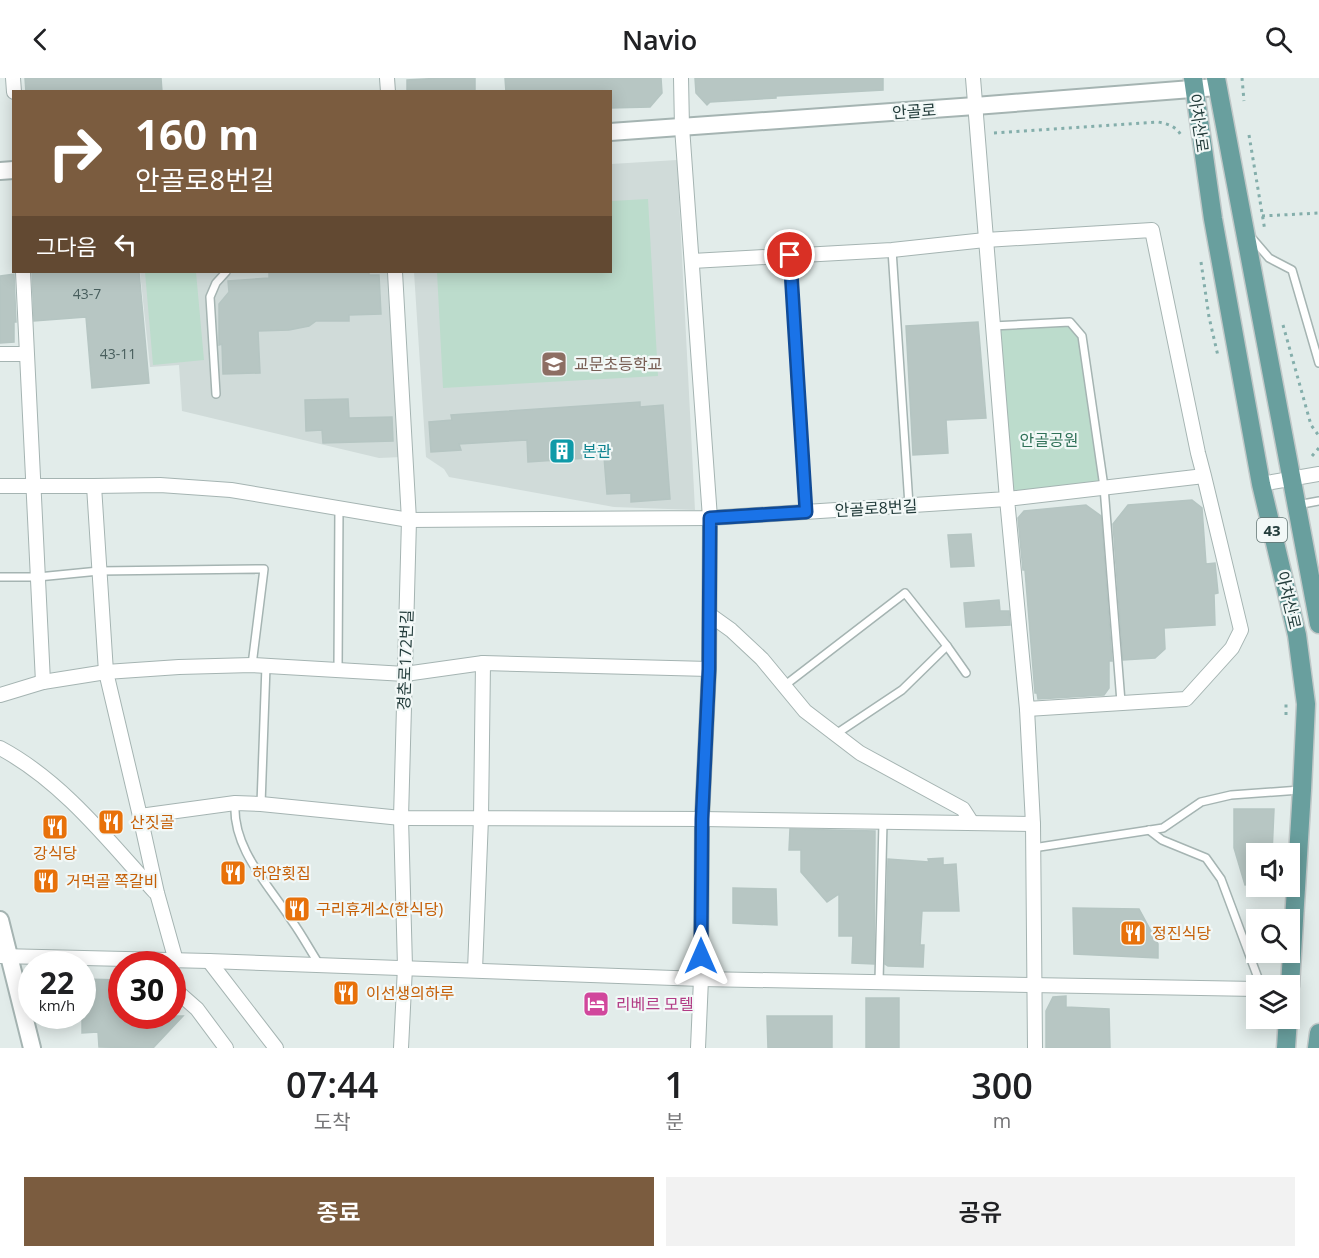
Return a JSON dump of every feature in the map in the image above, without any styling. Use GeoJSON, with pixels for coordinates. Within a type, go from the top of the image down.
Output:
{"type":"FeatureCollection","features":[{"type":"Feature","properties":{"kind":"main road","name":"아차산로"},"geometry":{"type":"LineString","coordinates":[[1216,82],[1319,624]]}},
{"type":"Feature","properties":{"kind":"main road","name":"아차산로"},"geometry":{"type":"LineString","coordinates":[[1193,83],[1213,219],[1261,484],[1297,635],[1306,704],[1291,975]]}},
{"type":"Feature","properties":{"kind":"main road"},"geometry":{"type":"LineString","coordinates":[[1286,1048],[1287,1029]]}},
{"type":"Feature","properties":{"kind":"main road"},"geometry":{"type":"LineString","coordinates":[[1317,1048],[1319,1033]]}},
{"type":"Feature","properties":{"kind":"street"},"geometry":{"type":"LineString","coordinates":[[681,78],[682,127],[710,518],[709,669],[702,819],[698,1048]]}},
{"type":"Feature","properties":{"kind":"street"},"geometry":{"type":"LineString","coordinates":[[973,78],[992,326],[1027,709],[1033,824],[1035,1048]]}},
{"type":"Feature","properties":{"kind":"street","name":"안골로"},"geometry":{"type":"LineString","coordinates":[[612,132],[975,106],[1216,82]]}},
{"type":"Feature","properties":{"kind":"street"},"geometry":{"type":"LineString","coordinates":[[692,261],[892,250],[986,240],[1152,230],[1204,476],[1241,630],[1232,648],[1186,699],[1027,709]]}},
{"type":"Feature","properties":{"kind":"street"},"geometry":{"type":"LineString","coordinates":[[23,273],[43,682]]}},
{"type":"Feature","properties":{"kind":"street","name":"경춘로172번길"},"geometry":{"type":"LineString","coordinates":[[395,273],[409,520],[401,818],[405,967],[400,1048]]}},
{"type":"Feature","properties":{"kind":"street"},"geometry":{"type":"LineString","coordinates":[[0,354],[26,354]]}},
{"type":"Feature","properties":{"kind":"street"},"geometry":{"type":"LineString","coordinates":[[1261,484],[1319,474]]}},
{"type":"Feature","properties":{"kind":"street","name":"안골로8번길"},"geometry":{"type":"LineString","coordinates":[[0,486],[160,485],[231,490],[409,520],[710,518],[1007,499],[1204,476]]}},
{"type":"Feature","properties":{"kind":"street"},"geometry":{"type":"LineString","coordinates":[[94,486],[106,672],[157,893],[173,951]]}},
{"type":"Feature","properties":{"kind":"street"},"geometry":{"type":"LineString","coordinates":[[710,615],[731,630],[762,659],[805,711],[860,753],[963,809],[972,823]]}},
{"type":"Feature","properties":{"kind":"street"},"geometry":{"type":"LineString","coordinates":[[0,695],[43,682],[106,672],[259,665],[405,674],[483,663],[709,669]]}},
{"type":"Feature","properties":{"kind":"street"},"geometry":{"type":"LineString","coordinates":[[475,970],[481,818],[483,663]]}},
{"type":"Feature","properties":{"kind":"street"},"geometry":{"type":"LineString","coordinates":[[0,748],[24,761],[63,794],[157,893]]}},
{"type":"Feature","properties":{"kind":"street"},"geometry":{"type":"LineString","coordinates":[[140,816],[236,803],[401,818],[702,819],[1033,824]]}},
{"type":"Feature","properties":{"kind":"street"},"geometry":{"type":"LineString","coordinates":[[0,920],[5,956],[32,1048]]}},
{"type":"Feature","properties":{"kind":"street"},"geometry":{"type":"LineString","coordinates":[[5,956],[108,960]]}},
{"type":"Feature","properties":{"kind":"street"},"geometry":{"type":"LineString","coordinates":[[186,961],[701,979],[1246,989]]}},
{"type":"Feature","properties":{"kind":"street"},"geometry":{"type":"LineString","coordinates":[[210,961],[276,1048]]}},
{"type":"Feature","properties":{"kind":"street"},"geometry":{"type":"LineString","coordinates":[[186,1000],[197,1010],[226,1048]]}},
{"type":"Feature","properties":{"kind":"lane"},"geometry":{"type":"LineString","coordinates":[[1245,230],[1269,258],[1292,270],[1319,363]]}},
{"type":"Feature","properties":{"kind":"lane"},"geometry":{"type":"LineString","coordinates":[[892,250],[909,506]]}},
{"type":"Feature","properties":{"kind":"lane"},"geometry":{"type":"LineString","coordinates":[[790,255],[806,512]]}},
{"type":"Feature","properties":{"kind":"lane"},"geometry":{"type":"LineString","coordinates":[[216,394],[210,297],[216,283],[225,273]]}},
{"type":"Feature","properties":{"kind":"lane"},"geometry":{"type":"LineString","coordinates":[[992,326],[1070,322],[1082,336],[1104,487],[1121,702]]}},
{"type":"Feature","properties":{"kind":"lane"},"geometry":{"type":"LineString","coordinates":[[1297,505],[1319,501]]}},
{"type":"Feature","properties":{"kind":"lane"},"geometry":{"type":"LineString","coordinates":[[338,669],[339,508]]}},
{"type":"Feature","properties":{"kind":"lane"},"geometry":{"type":"LineString","coordinates":[[0,577],[38,577],[99,571],[264,569],[259,665],[261,804]]}},
{"type":"Feature","properties":{"kind":"lane"},"geometry":{"type":"LineString","coordinates":[[784,686],[905,593],[966,673]]}},
{"type":"Feature","properties":{"kind":"lane"},"geometry":{"type":"LineString","coordinates":[[836,734],[902,690],[947,646]]}},
{"type":"Feature","properties":{"kind":"lane"},"geometry":{"type":"LineString","coordinates":[[1033,848],[1163,828],[1201,802],[1231,795],[1302,790]]}},
{"type":"Feature","properties":{"kind":"lane"},"geometry":{"type":"LineString","coordinates":[[236,803],[234,816],[245,848],[264,882],[292,920],[319,964]]}},
{"type":"Feature","properties":{"kind":"lane"},"geometry":{"type":"LineString","coordinates":[[879,981],[883,822]]}},
{"type":"Feature","properties":{"kind":"lane"},"geometry":{"type":"LineString","coordinates":[[1149,831],[1162,840],[1206,858],[1221,879],[1257,975]]}},
{"type":"Feature","properties":{"kind":"path"},"geometry":{"type":"LineString","coordinates":[[1242,78],[1244,101]]}},
{"type":"Feature","properties":{"kind":"path"},"geometry":{"type":"LineString","coordinates":[[994,133],[1143,123]]}},
{"type":"Feature","properties":{"kind":"path"},"geometry":{"type":"LineString","coordinates":[[1250,135],[1269,258]]}},
{"type":"Feature","properties":{"kind":"path"},"geometry":{"type":"LineString","coordinates":[[1262,216],[1319,213]]}},
{"type":"Feature","properties":{"kind":"path"},"geometry":{"type":"LineString","coordinates":[[1281,320],[1311,425],[1319,436]]}},
{"type":"Feature","properties":{"kind":"path"},"geometry":{"type":"LineString","coordinates":[[1312,456],[1319,448]]}},
{"type":"Feature","properties":{"kind":"shaded area","name":"교문초등학교"},"geometry":{"type":"Polygon","coordinates":[[[677,160],[695,510],[614,507],[449,477],[444,469],[426,457],[414,273],[612,273],[612,164],[677,160]]]}},
{"type":"Feature","properties":{"kind":"shaded area"},"geometry":{"type":"Polygon","coordinates":[[[140,273],[390,273],[402,457],[379,458],[182,411],[179,365],[150,367],[140,273]]]}},
{"type":"Feature","properties":{"kind":"green space"},"geometry":{"type":"Polygon","coordinates":[[[648,199],[658,376],[443,388],[437,273],[612,273],[612,201],[648,199]]]}},
{"type":"Feature","properties":{"kind":"green space"},"geometry":{"type":"Polygon","coordinates":[[[145,273],[196,273],[204,360],[153,365],[145,273]]]}},
{"type":"Feature","properties":{"kind":"green space","name":"안골공원"},"geometry":{"type":"Polygon","coordinates":[[[1070,322],[1082,336],[1104,487],[1007,499],[992,326],[1070,322]]]}},
{"type":"Feature","properties":{"kind":"building"},"geometry":{"type":"Polygon","coordinates":[[[25,78],[161,78],[162,90],[26,90],[25,78]]]}},
{"type":"Feature","properties":{"kind":"building"},"geometry":{"type":"Polygon","coordinates":[[[475,78],[475,90],[407,90],[407,80],[475,78]]]}},
{"type":"Feature","properties":{"kind":"building"},"geometry":{"type":"Polygon","coordinates":[[[505,78],[661,78],[662,93],[650,107],[612,108],[612,90],[506,90],[505,78]]]}},
{"type":"Feature","properties":{"kind":"building"},"geometry":{"type":"Polygon","coordinates":[[[695,78],[883,78],[883,90],[776,96],[776,98],[710,102],[707,105],[696,93],[695,78]]]}},
{"type":"Feature","properties":{"kind":"building"},"geometry":{"type":"Polygon","coordinates":[[[32,273],[139,273],[149,383],[92,388],[86,317],[34,321],[32,273]]]}},
{"type":"Feature","properties":{"kind":"building"},"geometry":{"type":"Polygon","coordinates":[[[269,273],[369,273],[369,275],[379,275],[381,314],[349,315],[349,321],[316,321],[309,326],[289,330],[258,331],[260,373],[223,374],[222,344],[219,345],[219,304],[229,292],[228,281],[269,278],[269,273]]]}},
{"type":"Feature","properties":{"kind":"building"},"geometry":{"type":"Polygon","coordinates":[[[14,274],[16,322],[14,322],[14,342],[0,343],[0,276],[14,274]]]}},
{"type":"Feature","properties":{"kind":"building"},"geometry":{"type":"Polygon","coordinates":[[[978,322],[986,418],[946,420],[948,453],[913,455],[906,326],[978,322]]]}},
{"type":"Feature","properties":{"kind":"building"},"geometry":{"type":"Polygon","coordinates":[[[348,399],[349,418],[392,417],[393,441],[323,443],[322,430],[306,431],[305,400],[348,399]]]}},
{"type":"Feature","properties":{"kind":"building","name":"본관"},"geometry":{"type":"Polygon","coordinates":[[[640,402],[640,407],[663,405],[670,499],[631,502],[631,493],[607,494],[604,457],[528,462],[527,440],[459,444],[461,450],[431,452],[429,422],[452,420],[451,415],[640,402]]]}},
{"type":"Feature","properties":{"kind":"building"},"geometry":{"type":"Polygon","coordinates":[[[1192,500],[1202,508],[1206,564],[1215,563],[1218,593],[1214,594],[1215,625],[1164,628],[1165,649],[1155,658],[1123,660],[1113,524],[1128,505],[1192,500]]]}},
{"type":"Feature","properties":{"kind":"building"},"geometry":{"type":"Polygon","coordinates":[[[1086,505],[1101,516],[1112,661],[1109,661],[1109,688],[1104,695],[1038,699],[1035,693],[1025,570],[1023,570],[1018,518],[1024,511],[1086,505]]]}},
{"type":"Feature","properties":{"kind":"building"},"geometry":{"type":"Polygon","coordinates":[[[971,534],[974,566],[951,567],[948,535],[971,534]]]}},
{"type":"Feature","properties":{"kind":"building"},"geometry":{"type":"Polygon","coordinates":[[[999,600],[1000,611],[1009,611],[1010,625],[966,627],[964,603],[999,600]]]}},
{"type":"Feature","properties":{"kind":"building"},"geometry":{"type":"Polygon","coordinates":[[[1234,809],[1274,809],[1272,843],[1246,843],[1246,885],[1234,848],[1234,809]]]}},
{"type":"Feature","properties":{"kind":"building"},"geometry":{"type":"Polygon","coordinates":[[[790,829],[875,831],[874,964],[852,963],[853,936],[839,936],[839,894],[827,902],[801,872],[801,850],[789,850],[790,829]]]}},
{"type":"Feature","properties":{"kind":"building"},"geometry":{"type":"Polygon","coordinates":[[[943,858],[943,865],[956,864],[959,911],[922,911],[920,945],[924,945],[923,967],[888,966],[885,964],[888,859],[929,862],[928,859],[943,858]]]}},
{"type":"Feature","properties":{"kind":"building"},"geometry":{"type":"Polygon","coordinates":[[[733,888],[776,889],[777,925],[733,923],[733,888]]]}},
{"type":"Feature","properties":{"kind":"building"},"geometry":{"type":"Polygon","coordinates":[[[1073,908],[1139,909],[1158,944],[1158,958],[1074,954],[1073,908]]]}},
{"type":"Feature","properties":{"kind":"building"},"geometry":{"type":"Polygon","coordinates":[[[96,979],[108,980],[108,1029],[171,1029],[153,1048],[99,1047],[98,1032],[82,1033],[82,1029],[96,1029],[96,979]]]}},
{"type":"Feature","properties":{"kind":"building"},"geometry":{"type":"Polygon","coordinates":[[[1066,996],[1066,1007],[1109,1009],[1110,1048],[1046,1048],[1046,1011],[1053,997],[1066,996]]]}},
{"type":"Feature","properties":{"kind":"building"},"geometry":{"type":"Polygon","coordinates":[[[866,998],[899,998],[899,1048],[866,1048],[866,998]]]}},
{"type":"Feature","properties":{"kind":"building"},"geometry":{"type":"Polygon","coordinates":[[[767,1016],[832,1016],[832,1048],[768,1048],[767,1016]]]}},
{"type":"Feature","properties":{"kind":"place","name":"교문초등학교"},"geometry":{"type":"Point","coordinates":[554,364]}},
{"type":"Feature","properties":{"kind":"place","name":"본관"},"geometry":{"type":"Point","coordinates":[562,451]}},
{"type":"Feature","properties":{"kind":"place","name":"산짓골"},"geometry":{"type":"Point","coordinates":[111,822]}},
{"type":"Feature","properties":{"kind":"place","name":"강식당"},"geometry":{"type":"Point","coordinates":[55,827]}},
{"type":"Feature","properties":{"kind":"place","name":"하암횟집"},"geometry":{"type":"Point","coordinates":[233,873]}},
{"type":"Feature","properties":{"kind":"place","name":"거먹골 쪽갈비"},"geometry":{"type":"Point","coordinates":[46,881]}},
{"type":"Feature","properties":{"kind":"place","name":"구리휴게소(한식당)"},"geometry":{"type":"Point","coordinates":[297,909]}},
{"type":"Feature","properties":{"kind":"place","name":"정진식당"},"geometry":{"type":"Point","coordinates":[1133,933]}},
{"type":"Feature","properties":{"kind":"place","name":"이선생의하루"},"geometry":{"type":"Point","coordinates":[346,993]}},
{"type":"Feature","properties":{"kind":"place","name":"리베르 모텔"},"geometry":{"type":"Point","coordinates":[596,1004]}},
{"type":"Feature","properties":{"kind":"route"},"geometry":{"type":"LineString","coordinates":[[701,956],[702,819],[709,669],[710,518],[806,512],[790,255]]}}]}
